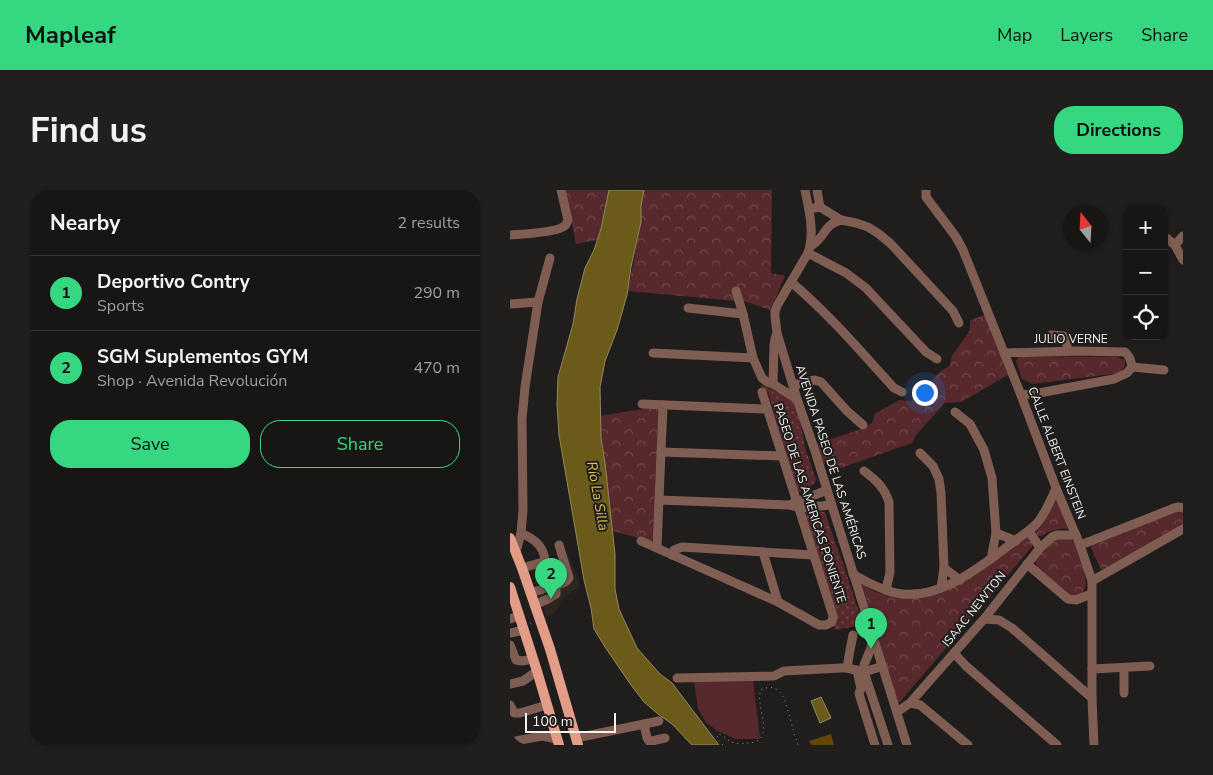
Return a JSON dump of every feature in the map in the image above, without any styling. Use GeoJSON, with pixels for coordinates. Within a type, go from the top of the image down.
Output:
{"type":"FeatureCollection","features":[{"type":"Feature","properties":{"kind":"main road"},"geometry":{"type":"LineString","coordinates":[[510,538],[516,552],[517,569],[530,593],[550,650],[577,742]]}},
{"type":"Feature","properties":{"kind":"main road"},"geometry":{"type":"LineString","coordinates":[[510,587],[518,632],[533,659],[558,742]]}},
{"type":"Feature","properties":{"kind":"street"},"geometry":{"type":"LineString","coordinates":[[510,235],[544,232],[564,226],[568,220],[562,190]]}},
{"type":"Feature","properties":{"kind":"street"},"geometry":{"type":"LineString","coordinates":[[805,190],[811,226],[810,250],[866,288],[926,352],[937,359]]}},
{"type":"Feature","properties":{"kind":"street"},"geometry":{"type":"LineString","coordinates":[[817,190],[820,207]]}},
{"type":"Feature","properties":{"kind":"street","name":"CALLE ALBERT EINSTEIN"},"geometry":{"type":"LineString","coordinates":[[918,190],[926,193],[963,250],[1080,545],[1092,581],[1094,745]]}},
{"type":"Feature","properties":{"kind":"street"},"geometry":{"type":"LineString","coordinates":[[809,208],[820,207],[841,220],[856,223],[879,234],[891,244],[953,311],[959,323]]}},
{"type":"Feature","properties":{"kind":"street","name":"AVENIDA PASEO DE LAS AMÉRICAS"},"geometry":{"type":"LineString","coordinates":[[841,220],[829,225],[810,250],[775,311],[778,332],[797,399],[908,745]]}},
{"type":"Feature","properties":{"kind":"street"},"geometry":{"type":"LineString","coordinates":[[1175,245],[1183,236]]}},
{"type":"Feature","properties":{"kind":"street"},"geometry":{"type":"LineString","coordinates":[[1168,239],[1175,245],[1183,260]]}},
{"type":"Feature","properties":{"kind":"street"},"geometry":{"type":"LineString","coordinates":[[516,552],[521,532],[523,510],[522,419],[525,387],[538,302],[550,258]]}},
{"type":"Feature","properties":{"kind":"street"},"geometry":{"type":"LineString","coordinates":[[791,282],[894,388],[902,392]]}},
{"type":"Feature","properties":{"kind":"street"},"geometry":{"type":"LineString","coordinates":[[736,291],[752,358],[763,380],[797,399]]}},
{"type":"Feature","properties":{"kind":"street"},"geometry":{"type":"LineString","coordinates":[[510,304],[538,302]]}},
{"type":"Feature","properties":{"kind":"street"},"geometry":{"type":"LineString","coordinates":[[688,308],[743,314]]}},
{"type":"Feature","properties":{"kind":"street"},"geometry":{"type":"LineString","coordinates":[[773,384],[774,345],[778,332]]}},
{"type":"Feature","properties":{"kind":"street"},"geometry":{"type":"LineString","coordinates":[[1051,336],[1064,336],[1067,351]]}},
{"type":"Feature","properties":{"kind":"street","name":"JULIO VERNE"},"geometry":{"type":"LineString","coordinates":[[1004,353],[1124,352],[1129,355],[1132,367]]}},
{"type":"Feature","properties":{"kind":"street"},"geometry":{"type":"LineString","coordinates":[[653,353],[752,358]]}},
{"type":"Feature","properties":{"kind":"street"},"geometry":{"type":"LineString","coordinates":[[1021,395],[1114,379],[1127,373],[1132,367],[1164,370]]}},
{"type":"Feature","properties":{"kind":"street"},"geometry":{"type":"LineString","coordinates":[[794,385],[815,380],[821,382],[847,411],[863,425]]}},
{"type":"Feature","properties":{"kind":"street","name":"PASEO DE LAS AMERICAS PONIENTE"},"geometry":{"type":"LineString","coordinates":[[762,392],[795,505],[833,616],[832,622],[826,625],[819,625],[778,602]]}},
{"type":"Feature","properties":{"kind":"street"},"geometry":{"type":"LineString","coordinates":[[642,404],[767,409]]}},
{"type":"Feature","properties":{"kind":"street"},"geometry":{"type":"LineString","coordinates":[[657,547],[663,404]]}},
{"type":"Feature","properties":{"kind":"street"},"geometry":{"type":"LineString","coordinates":[[955,412],[970,424],[984,450],[992,478],[996,533],[991,559]]}},
{"type":"Feature","properties":{"kind":"street"},"geometry":{"type":"LineString","coordinates":[[661,452],[782,456]]}},
{"type":"Feature","properties":{"kind":"street"},"geometry":{"type":"LineString","coordinates":[[920,453],[933,466],[939,479],[944,568],[941,588]]}},
{"type":"Feature","properties":{"kind":"street"},"geometry":{"type":"LineString","coordinates":[[864,471],[885,491],[889,502],[890,572],[886,590]]}},
{"type":"Feature","properties":{"kind":"street","name":"ISAAC NEWTON"},"geometry":{"type":"LineString","coordinates":[[854,574],[866,582],[903,594],[924,593],[960,580],[1029,531],[1048,508],[1056,488]]}},
{"type":"Feature","properties":{"kind":"street"},"geometry":{"type":"LineString","coordinates":[[795,505],[826,490]]}},
{"type":"Feature","properties":{"kind":"street"},"geometry":{"type":"LineString","coordinates":[[659,500],[831,505]]}},
{"type":"Feature","properties":{"kind":"street"},"geometry":{"type":"LineString","coordinates":[[1080,545],[1174,508],[1183,508]]}},
{"type":"Feature","properties":{"kind":"street"},"geometry":{"type":"LineString","coordinates":[[1092,581],[1183,529]]}},
{"type":"Feature","properties":{"kind":"street"},"geometry":{"type":"LineString","coordinates":[[1029,531],[1040,548]]}},
{"type":"Feature","properties":{"kind":"street"},"geometry":{"type":"LineString","coordinates":[[517,569],[533,566],[545,560],[538,542],[521,532]]}},
{"type":"Feature","properties":{"kind":"street"},"geometry":{"type":"LineString","coordinates":[[996,533],[1016,541]]}},
{"type":"Feature","properties":{"kind":"street","name":"ISAAC NEWTON"},"geometry":{"type":"LineString","coordinates":[[897,712],[910,703],[954,653],[1040,548],[1052,537],[1076,535]]}},
{"type":"Feature","properties":{"kind":"street"},"geometry":{"type":"LineString","coordinates":[[641,541],[778,602]]}},
{"type":"Feature","properties":{"kind":"street"},"geometry":{"type":"LineString","coordinates":[[530,593],[564,583],[569,578],[559,545]]}},
{"type":"Feature","properties":{"kind":"street"},"geometry":{"type":"LineString","coordinates":[[672,555],[674,550],[682,547],[813,555]]}},
{"type":"Feature","properties":{"kind":"street"},"geometry":{"type":"LineString","coordinates":[[763,552],[778,602]]}},
{"type":"Feature","properties":{"kind":"street"},"geometry":{"type":"LineString","coordinates":[[1027,564],[1068,599],[1076,600],[1091,594]]}},
{"type":"Feature","properties":{"kind":"street"},"geometry":{"type":"LineString","coordinates":[[944,568],[960,580]]}},
{"type":"Feature","properties":{"kind":"street"},"geometry":{"type":"LineString","coordinates":[[534,605],[556,594],[556,585]]}},
{"type":"Feature","properties":{"kind":"street"},"geometry":{"type":"LineString","coordinates":[[984,618],[999,620],[1012,628],[1092,698]]}},
{"type":"Feature","properties":{"kind":"street"},"geometry":{"type":"LineString","coordinates":[[872,634],[871,648],[861,669],[861,689],[859,693],[875,745]]}},
{"type":"Feature","properties":{"kind":"street"},"geometry":{"type":"LineString","coordinates":[[847,668],[853,635]]}},
{"type":"Feature","properties":{"kind":"street"},"geometry":{"type":"LineString","coordinates":[[510,645],[516,660],[533,659]]}},
{"type":"Feature","properties":{"kind":"street"},"geometry":{"type":"LineString","coordinates":[[954,653],[966,666],[1057,745]]}},
{"type":"Feature","properties":{"kind":"street"},"geometry":{"type":"LineString","coordinates":[[677,678],[774,676],[784,671],[861,669],[882,663]]}},
{"type":"Feature","properties":{"kind":"street"},"geometry":{"type":"LineString","coordinates":[[1092,670],[1150,666]]}},
{"type":"Feature","properties":{"kind":"street"},"geometry":{"type":"LineString","coordinates":[[1124,668],[1124,693]]}},
{"type":"Feature","properties":{"kind":"street"},"geometry":{"type":"LineString","coordinates":[[861,669],[888,745]]}},
{"type":"Feature","properties":{"kind":"street"},"geometry":{"type":"LineString","coordinates":[[510,684],[523,681],[537,671]]}},
{"type":"Feature","properties":{"kind":"street"},"geometry":{"type":"LineString","coordinates":[[910,703],[920,705],[968,745]]}},
{"type":"Feature","properties":{"kind":"street"},"geometry":{"type":"LineString","coordinates":[[510,705],[514,713],[520,713],[547,704]]}},
{"type":"Feature","properties":{"kind":"street"},"geometry":{"type":"LineString","coordinates":[[577,742],[659,721]]}},
{"type":"Feature","properties":{"kind":"street"},"geometry":{"type":"LineString","coordinates":[[644,724],[649,741],[652,742],[665,738]]}},
{"type":"Feature","properties":{"kind":"street"},"geometry":{"type":"LineString","coordinates":[[510,742],[542,736],[558,742]]}},
{"type":"Feature","properties":{"kind":"path"},"geometry":{"type":"LineString","coordinates":[[518,632],[516,627],[549,618]]}},
{"type":"Feature","properties":{"kind":"path"},"geometry":{"type":"LineString","coordinates":[[722,745],[717,738],[718,734],[723,735],[734,743],[751,743],[758,741],[763,736],[760,690],[770,687],[777,689],[783,696],[798,745]]}},
{"type":"Feature","properties":{"kind":"shaded area"},"geometry":{"type":"Polygon","coordinates":[[[569,556],[580,586],[562,599],[554,614],[546,617],[531,569],[569,556]]]}},
{"type":"Feature","properties":{"kind":"green space"},"geometry":{"type":"Polygon","coordinates":[[[565,190],[609,190],[597,240],[576,244],[565,190]]]}},
{"type":"Feature","properties":{"kind":"green space"},"geometry":{"type":"Polygon","coordinates":[[[644,190],[772,190],[771,273],[785,276],[770,310],[747,302],[628,291],[641,222],[644,190]]]}},
{"type":"Feature","properties":{"kind":"green space"},"geometry":{"type":"Polygon","coordinates":[[[985,315],[1008,375],[961,402],[945,403],[916,435],[912,443],[838,469],[833,462],[824,464],[817,444],[864,428],[872,423],[875,414],[899,400],[911,401],[942,370],[950,366],[952,356],[970,330],[970,320],[985,315]]]}},
{"type":"Feature","properties":{"kind":"green space"},"geometry":{"type":"Polygon","coordinates":[[[1020,356],[1117,357],[1125,360],[1124,368],[1120,373],[1032,384],[1022,379],[1016,361],[1020,356]]]}},
{"type":"Feature","properties":{"kind":"green space"},"geometry":{"type":"Polygon","coordinates":[[[761,385],[792,398],[800,419],[805,447],[816,480],[814,484],[798,493],[768,393],[761,385]]]}},
{"type":"Feature","properties":{"kind":"green space"},"geometry":{"type":"Polygon","coordinates":[[[655,407],[658,410],[653,537],[649,541],[613,531],[600,416],[655,407]]]}},
{"type":"Feature","properties":{"kind":"green space"},"geometry":{"type":"Polygon","coordinates":[[[1057,498],[1068,529],[1054,530],[1038,536],[1035,529],[1057,498]]]}},
{"type":"Feature","properties":{"kind":"green space"},"geometry":{"type":"Polygon","coordinates":[[[803,510],[825,512],[863,625],[835,630],[803,510]]]}},
{"type":"Feature","properties":{"kind":"green space"},"geometry":{"type":"Polygon","coordinates":[[[1177,510],[1183,512],[1183,526],[1109,569],[1101,569],[1091,548],[1092,546],[1177,510]]]}},
{"type":"Feature","properties":{"kind":"green space"},"geometry":{"type":"Polygon","coordinates":[[[1028,537],[1032,541],[1032,547],[900,702],[898,702],[862,585],[875,592],[892,596],[930,593],[1023,538],[1028,537]]]}},
{"type":"Feature","properties":{"kind":"green space"},"geometry":{"type":"Polygon","coordinates":[[[1053,537],[1071,539],[1079,553],[1086,584],[1084,591],[1078,596],[1069,596],[1036,565],[1035,558],[1053,537]]]}},
{"type":"Feature","properties":{"kind":"green space"},"geometry":{"type":"Polygon","coordinates":[[[753,679],[760,739],[736,739],[717,731],[706,722],[698,709],[694,681],[753,679]]]}},
{"type":"Feature","properties":{"kind":"water","name":"Río La Silla"},"geometry":{"type":"Polygon","coordinates":[[[609,190],[644,190],[641,222],[627,295],[617,330],[605,361],[600,387],[601,438],[615,554],[615,589],[619,609],[637,648],[660,674],[672,683],[719,745],[692,745],[672,724],[644,702],[594,629],[584,580],[559,435],[558,377],[573,324],[585,268],[601,229],[609,190]]]}},
{"type":"Feature","properties":{"kind":"water"},"geometry":{"type":"Polygon","coordinates":[[[821,697],[831,718],[820,723],[811,701],[821,697]]]}},
{"type":"Feature","properties":{"kind":"building"},"geometry":{"type":"Polygon","coordinates":[[[831,734],[834,745],[811,745],[809,741],[831,734]]]}},
{"type":"Feature","properties":{"kind":"place","name":"SGM Suplementos GYM"},"geometry":{"type":"Point","coordinates":[551,599]}},
{"type":"Feature","properties":{"kind":"place","name":"Deportivo Contry"},"geometry":{"type":"Point","coordinates":[871,649]}}]}
